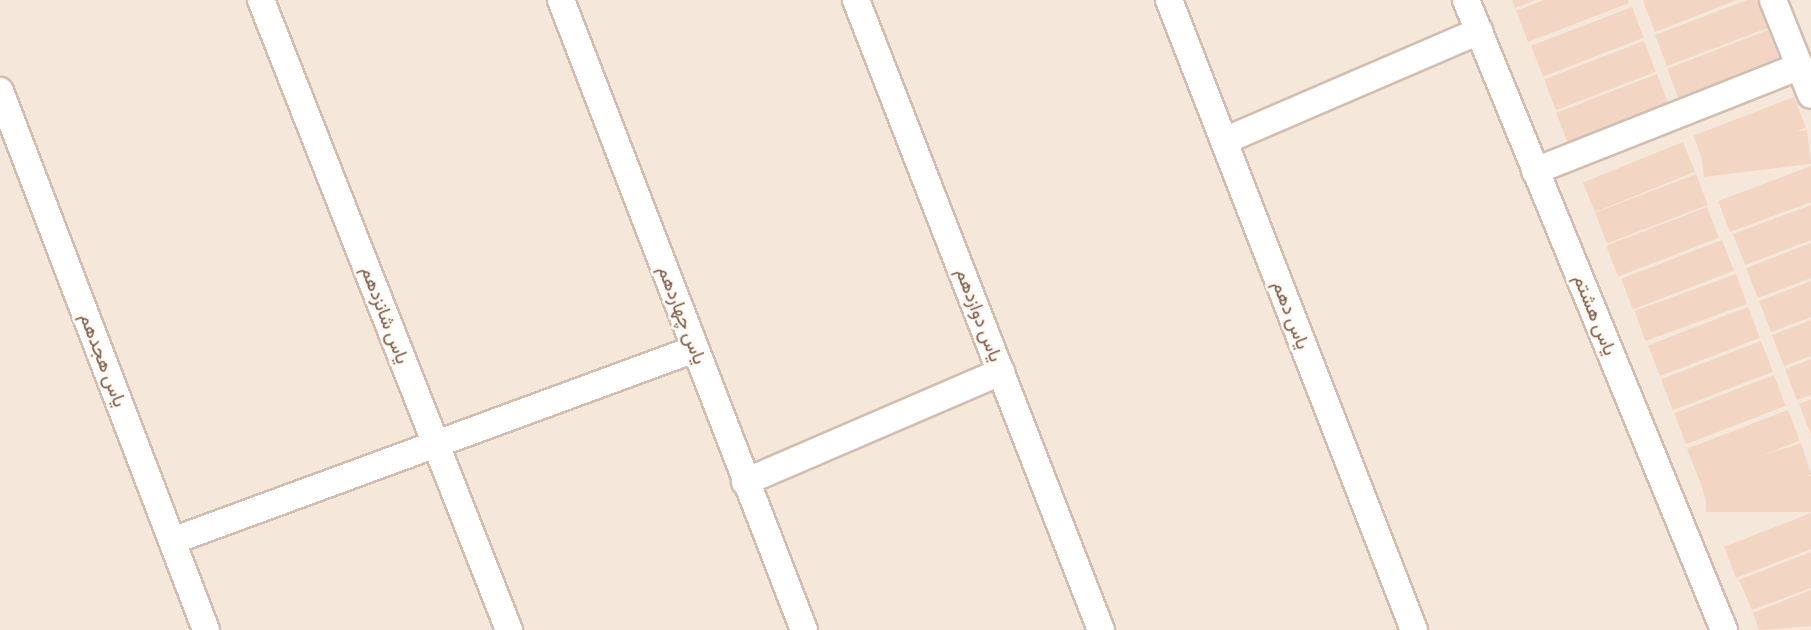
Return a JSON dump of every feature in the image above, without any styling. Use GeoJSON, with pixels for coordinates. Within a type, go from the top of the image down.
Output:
{"type":"FeatureCollection","features":[{"type":"Feature","properties":{"kind":"street","name":"یاس شانزدهم"},"geometry":{"type":"LineString","coordinates":[[261,0],[509,630]]}},
{"type":"Feature","properties":{"kind":"street","name":"یاس چهاردهم"},"geometry":{"type":"LineString","coordinates":[[561,0],[804,630]]}},
{"type":"Feature","properties":{"kind":"street","name":"یاس دوازدهم"},"geometry":{"type":"LineString","coordinates":[[856,0],[1101,630]]}},
{"type":"Feature","properties":{"kind":"street","name":"یاس دهم"},"geometry":{"type":"LineString","coordinates":[[1169,0],[1414,630]]}},
{"type":"Feature","properties":{"kind":"street","name":"یاس هشتم"},"geometry":{"type":"LineString","coordinates":[[1466,0],[1724,630]]}},
{"type":"Feature","properties":{"kind":"street"},"geometry":{"type":"LineString","coordinates":[[1773,0],[1811,94]]}},
{"type":"Feature","properties":{"kind":"street"},"geometry":{"type":"LineString","coordinates":[[1224,141],[1479,31]]}},
{"type":"Feature","properties":{"kind":"street"},"geometry":{"type":"LineString","coordinates":[[1535,171],[1800,66]]}},
{"type":"Feature","properties":{"kind":"street","name":"یاس هجدهم"},"geometry":{"type":"LineString","coordinates":[[0,91],[206,630]]}},
{"type":"Feature","properties":{"kind":"street"},"geometry":{"type":"LineString","coordinates":[[172,541],[695,349]]}},
{"type":"Feature","properties":{"kind":"street"},"geometry":{"type":"LineString","coordinates":[[745,482],[1001,372]]}},
{"type":"Feature","properties":{"kind":"shaded area"},"geometry":{"type":"Polygon","coordinates":[[[0,0],[1811,0],[1811,630],[0,630],[0,0]]]}},
{"type":"Feature","properties":{"kind":"building"},"geometry":{"type":"Polygon","coordinates":[[[1512,0],[1535,0],[1515,8],[1512,0]]]}},
{"type":"Feature","properties":{"kind":"building"},"geometry":{"type":"Polygon","coordinates":[[[1544,0],[1628,0],[1629,3],[1528,42],[1516,11],[1544,0]]]}},
{"type":"Feature","properties":{"kind":"building"},"geometry":{"type":"Polygon","coordinates":[[[1644,0],[1737,0],[1655,32],[1643,1],[1644,0]]]}},
{"type":"Feature","properties":{"kind":"building"},"geometry":{"type":"Polygon","coordinates":[[[1747,0],[1757,0],[1768,28],[1667,66],[1655,35],[1747,0]]]}},
{"type":"Feature","properties":{"kind":"building"},"geometry":{"type":"Polygon","coordinates":[[[1632,7],[1644,38],[1543,77],[1531,46],[1632,7]]]}},
{"type":"Feature","properties":{"kind":"building"},"geometry":{"type":"Polygon","coordinates":[[[1768,30],[1780,61],[1679,100],[1667,69],[1768,30]]]}},
{"type":"Feature","properties":{"kind":"building"},"geometry":{"type":"Polygon","coordinates":[[[1644,41],[1656,72],[1556,110],[1544,79],[1644,41]]]}},
{"type":"Feature","properties":{"kind":"building"},"geometry":{"type":"Polygon","coordinates":[[[1657,74],[1669,105],[1568,144],[1556,113],[1657,74]]]}},
{"type":"Feature","properties":{"kind":"building"},"geometry":{"type":"Polygon","coordinates":[[[1794,97],[1806,128],[1705,167],[1693,136],[1794,97]]]}},
{"type":"Feature","properties":{"kind":"building"},"geometry":{"type":"Polygon","coordinates":[[[1807,130],[1811,164],[1704,177],[1700,143],[1807,130]]]}},
{"type":"Feature","properties":{"kind":"building"},"geometry":{"type":"Polygon","coordinates":[[[1683,142],[1695,172],[1595,212],[1583,182],[1683,142]]]}},
{"type":"Feature","properties":{"kind":"building"},"geometry":{"type":"Polygon","coordinates":[[[1811,166],[1811,202],[1730,232],[1718,201],[1811,166]]]}},
{"type":"Feature","properties":{"kind":"building"},"geometry":{"type":"Polygon","coordinates":[[[1696,174],[1708,205],[1607,244],[1595,213],[1696,174]]]}},
{"type":"Feature","properties":{"kind":"building"},"geometry":{"type":"Polygon","coordinates":[[[1811,205],[1811,240],[1745,265],[1733,234],[1811,205]]]}},
{"type":"Feature","properties":{"kind":"building"},"geometry":{"type":"Polygon","coordinates":[[[1707,207],[1719,238],[1618,277],[1606,246],[1707,207]]]}},
{"type":"Feature","properties":{"kind":"building"},"geometry":{"type":"Polygon","coordinates":[[[1722,240],[1734,271],[1633,310],[1621,279],[1722,240]]]}},
{"type":"Feature","properties":{"kind":"building"},"geometry":{"type":"Polygon","coordinates":[[[1811,243],[1811,278],[1758,298],[1746,268],[1811,243]]]}},
{"type":"Feature","properties":{"kind":"building"},"geometry":{"type":"Polygon","coordinates":[[[1736,274],[1747,304],[1645,341],[1635,311],[1736,274]]]}},
{"type":"Feature","properties":{"kind":"building"},"geometry":{"type":"Polygon","coordinates":[[[1811,281],[1811,317],[1771,332],[1759,301],[1811,281]]]}},
{"type":"Feature","properties":{"kind":"building"},"geometry":{"type":"Polygon","coordinates":[[[1748,307],[1760,338],[1660,376],[1648,345],[1748,307]]]}},
{"type":"Feature","properties":{"kind":"building"},"geometry":{"type":"Polygon","coordinates":[[[1811,320],[1811,356],[1784,366],[1772,335],[1811,320]]]}},
{"type":"Feature","properties":{"kind":"building"},"geometry":{"type":"Polygon","coordinates":[[[1761,341],[1773,372],[1673,410],[1661,379],[1761,341]]]}},
{"type":"Feature","properties":{"kind":"building"},"geometry":{"type":"Polygon","coordinates":[[[1811,359],[1811,395],[1797,400],[1785,369],[1811,359]]]}},
{"type":"Feature","properties":{"kind":"building"},"geometry":{"type":"Polygon","coordinates":[[[1774,375],[1786,406],[1686,444],[1674,413],[1774,375]]]}},
{"type":"Feature","properties":{"kind":"building"},"geometry":{"type":"Polygon","coordinates":[[[1811,399],[1811,435],[1799,404],[1811,399]]]}},
{"type":"Feature","properties":{"kind":"building"},"geometry":{"type":"Polygon","coordinates":[[[1788,410],[1800,441],[1699,480],[1687,449],[1788,410]]]}},
{"type":"Feature","properties":{"kind":"building"},"geometry":{"type":"Polygon","coordinates":[[[1801,443],[1811,474],[1708,508],[1698,476],[1801,443]]]}},
{"type":"Feature","properties":{"kind":"building"},"geometry":{"type":"Polygon","coordinates":[[[1706,476],[1811,476],[1811,512],[1706,512],[1706,476]]]}},
{"type":"Feature","properties":{"kind":"building"},"geometry":{"type":"Polygon","coordinates":[[[1811,513],[1811,549],[1736,578],[1724,547],[1811,513]]]}},
{"type":"Feature","properties":{"kind":"building"},"geometry":{"type":"Polygon","coordinates":[[[1811,552],[1811,588],[1752,610],[1739,580],[1811,552]]]}},
{"type":"Feature","properties":{"kind":"building"},"geometry":{"type":"Polygon","coordinates":[[[1811,590],[1811,626],[1759,630],[1753,613],[1811,590]]]}}]}
